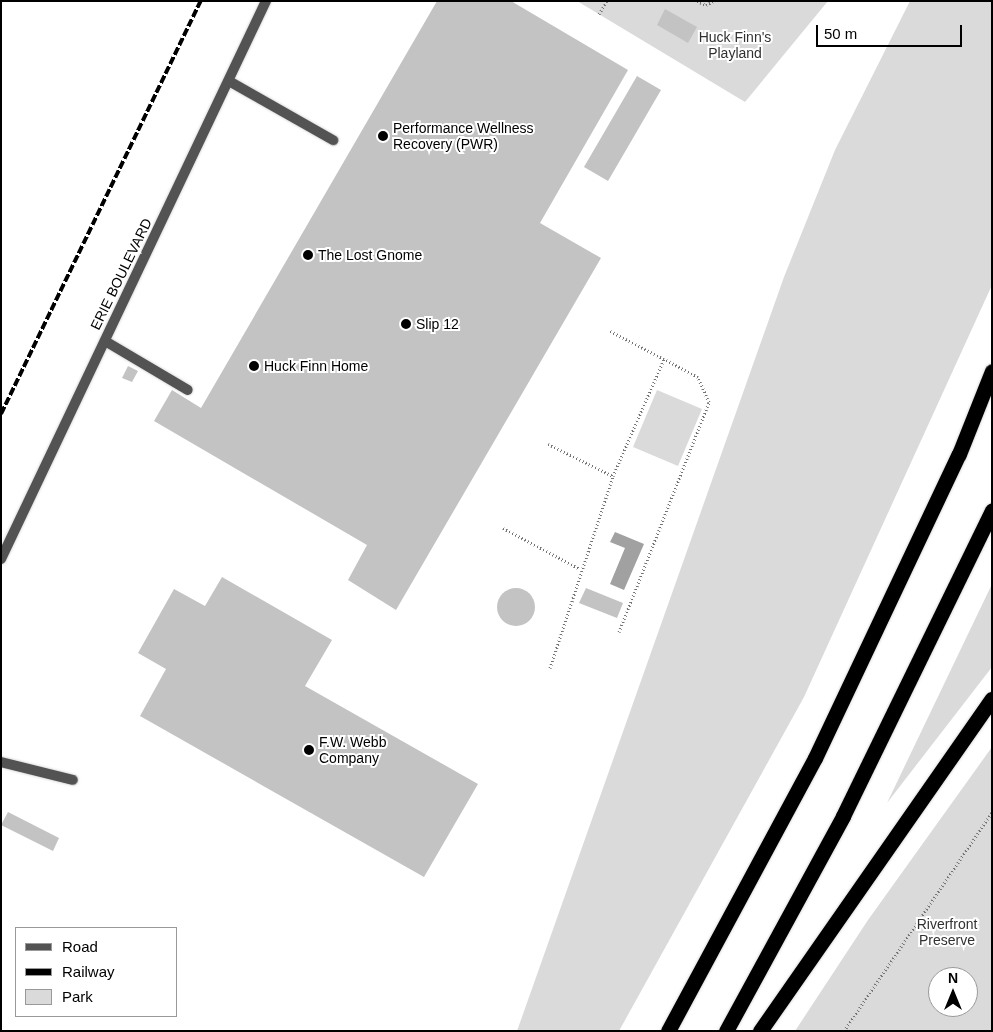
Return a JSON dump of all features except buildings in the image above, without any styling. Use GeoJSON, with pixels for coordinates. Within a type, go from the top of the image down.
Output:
{"type":"FeatureCollection","features":[{"type":"Feature","properties":{"kind":"highway"},"geometry":{"type":"LineString","coordinates":[[959,454],[992,371]]}},
{"type":"Feature","properties":{"kind":"highway"},"geometry":{"type":"LineString","coordinates":[[668,1031],[791,805],[959,454],[992,395]]}},
{"type":"Feature","properties":{"kind":"highway"},"geometry":{"type":"LineString","coordinates":[[726,1031],[843,816],[992,510]]}},
{"type":"Feature","properties":{"kind":"highway"},"geometry":{"type":"LineString","coordinates":[[760,1031],[874,861],[992,699]]}},
{"type":"Feature","properties":{"kind":"street","name":"ERIE BOULEVARD"},"geometry":{"type":"LineString","coordinates":[[1,559],[266,1]]}},
{"type":"Feature","properties":{"kind":"street"},"geometry":{"type":"LineString","coordinates":[[229,81],[333,140]]}},
{"type":"Feature","properties":{"kind":"street"},"geometry":{"type":"LineString","coordinates":[[105,340],[188,390]]}},
{"type":"Feature","properties":{"kind":"street"},"geometry":{"type":"LineString","coordinates":[[1,762],[73,780]]}},
{"type":"Feature","properties":{"kind":"path"},"geometry":{"type":"LineString","coordinates":[[599,14],[607,1]]}},
{"type":"Feature","properties":{"kind":"path"},"geometry":{"type":"LineString","coordinates":[[697,1],[706,5],[714,1]]}},
{"type":"Feature","properties":{"kind":"path"},"geometry":{"type":"LineString","coordinates":[[610,331],[698,377],[710,402],[619,632]]}},
{"type":"Feature","properties":{"kind":"path"},"geometry":{"type":"LineString","coordinates":[[550,668],[580,569],[613,476],[664,359]]}},
{"type":"Feature","properties":{"kind":"path"},"geometry":{"type":"LineString","coordinates":[[548,444],[613,476]]}},
{"type":"Feature","properties":{"kind":"path"},"geometry":{"type":"LineString","coordinates":[[503,528],[580,569]]}},
{"type":"Feature","properties":{"kind":"path"},"geometry":{"type":"LineString","coordinates":[[844,1031],[992,812]]}},
{"type":"Feature","properties":{"kind":"green space","name":"Huck Finn's Playland"},"geometry":{"type":"Polygon","coordinates":[[[577,1],[828,1],[745,102],[577,1]]]}},
{"type":"Feature","properties":{"kind":"green space"},"geometry":{"type":"Polygon","coordinates":[[[910,1],[992,1],[992,285],[804,697],[619,1031],[517,1031],[784,277],[835,150],[910,1]]]}},
{"type":"Feature","properties":{"kind":"green space"},"geometry":{"type":"Polygon","coordinates":[[[657,390],[702,409],[678,466],[633,447],[657,390]]]}},
{"type":"Feature","properties":{"kind":"green space"},"geometry":{"type":"Polygon","coordinates":[[[992,584],[992,667],[887,803],[992,584]]]}},
{"type":"Feature","properties":{"kind":"green space","name":"Riverfront Preserve"},"geometry":{"type":"Polygon","coordinates":[[[992,747],[992,1031],[795,1031],[868,920],[992,747]]]}},
{"type":"Feature","properties":{"kind":"shaded area"},"geometry":{"type":"Polygon","coordinates":[[[615,532],[644,544],[624,590],[610,584],[625,548],[610,542],[615,532]]]}},
{"type":"Feature","properties":{"kind":"railway"},"geometry":{"type":"LineString","coordinates":[[1,414],[201,1]]}},
{"type":"Feature","properties":{"kind":"place","name":"Performance Wellness Recovery (PWR)"},"geometry":{"type":"Point","coordinates":[383,136]}},
{"type":"Feature","properties":{"kind":"place","name":"The Lost Gnome"},"geometry":{"type":"Point","coordinates":[308,255]}},
{"type":"Feature","properties":{"kind":"place","name":"Slip 12"},"geometry":{"type":"Point","coordinates":[406,324]}},
{"type":"Feature","properties":{"kind":"place","name":"Huck Finn Home"},"geometry":{"type":"Point","coordinates":[254,366]}},
{"type":"Feature","properties":{"kind":"place","name":"F.W. Webb Company"},"geometry":{"type":"Point","coordinates":[309,750]}}]}
